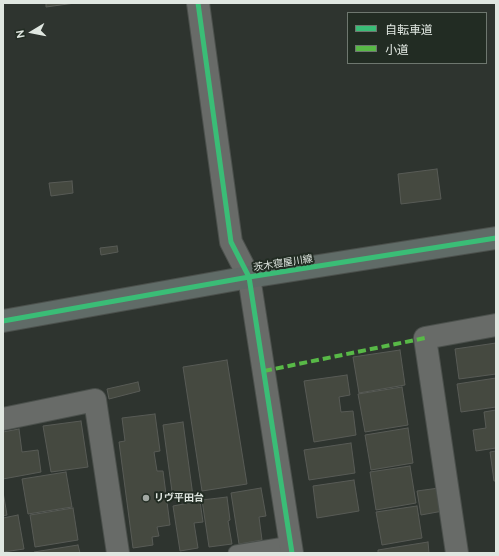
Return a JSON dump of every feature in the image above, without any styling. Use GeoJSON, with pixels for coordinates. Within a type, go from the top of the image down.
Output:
{"type":"FeatureCollection","features":[{"type":"Feature","properties":{"kind":"main road","name":"茨木寝屋川線"},"geometry":{"type":"LineString","coordinates":[[3,321],[249,277],[496,238]]}},
{"type":"Feature","properties":{"kind":"street"},"geometry":{"type":"LineString","coordinates":[[198,3],[214,129],[231,242],[249,277],[291,549]]}},
{"type":"Feature","properties":{"kind":"street"},"geometry":{"type":"LineString","coordinates":[[457,553],[425,338],[496,325]]}},
{"type":"Feature","properties":{"kind":"street"},"geometry":{"type":"LineString","coordinates":[[3,419],[95,400],[118,553]]}},
{"type":"Feature","properties":{"kind":"lane"},"geometry":{"type":"LineString","coordinates":[[236,553],[291,549]]}},
{"type":"Feature","properties":{"kind":"building"},"geometry":{"type":"Polygon","coordinates":[[[46,3],[75,3],[46,7],[46,3]]]}},
{"type":"Feature","properties":{"kind":"building"},"geometry":{"type":"Polygon","coordinates":[[[437,169],[441,199],[401,204],[398,174],[437,169]]]}},
{"type":"Feature","properties":{"kind":"building"},"geometry":{"type":"Polygon","coordinates":[[[72,181],[73,193],[51,196],[49,183],[72,181]]]}},
{"type":"Feature","properties":{"kind":"building"},"geometry":{"type":"Polygon","coordinates":[[[117,246],[118,252],[101,255],[100,248],[117,246]]]}},
{"type":"Feature","properties":{"kind":"building"},"geometry":{"type":"Polygon","coordinates":[[[496,343],[496,374],[459,379],[455,349],[496,343]]]}},
{"type":"Feature","properties":{"kind":"building"},"geometry":{"type":"Polygon","coordinates":[[[400,350],[405,385],[359,393],[353,357],[400,350]]]}},
{"type":"Feature","properties":{"kind":"building"},"geometry":{"type":"Polygon","coordinates":[[[227,360],[247,484],[202,491],[183,367],[227,360]]]}},
{"type":"Feature","properties":{"kind":"building"},"geometry":{"type":"Polygon","coordinates":[[[347,375],[350,395],[339,397],[341,412],[353,411],[356,435],[314,442],[304,381],[347,375]]]}},
{"type":"Feature","properties":{"kind":"building"},"geometry":{"type":"Polygon","coordinates":[[[496,378],[496,407],[461,412],[457,384],[496,378]]]}},
{"type":"Feature","properties":{"kind":"building"},"geometry":{"type":"Polygon","coordinates":[[[138,382],[140,391],[109,399],[107,389],[138,382]]]}},
{"type":"Feature","properties":{"kind":"building"},"geometry":{"type":"Polygon","coordinates":[[[402,387],[408,425],[365,432],[358,394],[402,387]]]}},
{"type":"Feature","properties":{"kind":"building"},"geometry":{"type":"Polygon","coordinates":[[[496,410],[496,448],[476,451],[473,430],[486,428],[484,412],[496,410]]]}},
{"type":"Feature","properties":{"kind":"building","name":"リヴ平田台"},"geometry":{"type":"Polygon","coordinates":[[[155,414],[160,451],[154,452],[157,471],[163,471],[170,525],[157,527],[159,536],[152,537],[153,545],[133,548],[119,442],[125,441],[122,418],[155,414]]]}},
{"type":"Feature","properties":{"kind":"building"},"geometry":{"type":"Polygon","coordinates":[[[81,421],[88,467],[51,472],[43,426],[81,421]]]}},
{"type":"Feature","properties":{"kind":"building"},"geometry":{"type":"Polygon","coordinates":[[[183,422],[193,496],[173,499],[163,425],[183,422]]]}},
{"type":"Feature","properties":{"kind":"building"},"geometry":{"type":"Polygon","coordinates":[[[408,428],[413,463],[371,470],[365,435],[408,428]]]}},
{"type":"Feature","properties":{"kind":"building"},"geometry":{"type":"Polygon","coordinates":[[[19,429],[22,452],[38,450],[41,472],[3,479],[3,432],[19,429]]]}},
{"type":"Feature","properties":{"kind":"building"},"geometry":{"type":"Polygon","coordinates":[[[351,443],[355,473],[309,480],[304,450],[351,443]]]}},
{"type":"Feature","properties":{"kind":"building"},"geometry":{"type":"Polygon","coordinates":[[[496,451],[496,481],[494,481],[490,452],[496,451]]]}},
{"type":"Feature","properties":{"kind":"building"},"geometry":{"type":"Polygon","coordinates":[[[410,466],[416,503],[376,510],[370,472],[410,466]]]}},
{"type":"Feature","properties":{"kind":"building"},"geometry":{"type":"Polygon","coordinates":[[[66,472],[72,507],[28,514],[22,479],[66,472]]]}},
{"type":"Feature","properties":{"kind":"building"},"geometry":{"type":"Polygon","coordinates":[[[354,480],[359,511],[317,518],[313,486],[354,480]]]}},
{"type":"Feature","properties":{"kind":"building"},"geometry":{"type":"Polygon","coordinates":[[[261,488],[266,516],[259,517],[262,540],[239,544],[231,493],[261,488]]]}},
{"type":"Feature","properties":{"kind":"building"},"geometry":{"type":"Polygon","coordinates":[[[439,488],[443,511],[421,515],[417,491],[439,488]]]}},
{"type":"Feature","properties":{"kind":"building"},"geometry":{"type":"Polygon","coordinates":[[[3,492],[7,515],[3,516],[3,492]]]}},
{"type":"Feature","properties":{"kind":"building"},"geometry":{"type":"Polygon","coordinates":[[[227,497],[230,520],[228,521],[232,544],[209,547],[202,500],[227,497]]]}},
{"type":"Feature","properties":{"kind":"building"},"geometry":{"type":"Polygon","coordinates":[[[200,501],[203,522],[194,523],[198,548],[180,551],[173,506],[200,501]]]}},
{"type":"Feature","properties":{"kind":"building"},"geometry":{"type":"Polygon","coordinates":[[[417,506],[422,538],[382,545],[376,512],[417,506]]]}},
{"type":"Feature","properties":{"kind":"building"},"geometry":{"type":"Polygon","coordinates":[[[73,508],[78,540],[35,547],[30,515],[73,508]]]}},
{"type":"Feature","properties":{"kind":"building"},"geometry":{"type":"Polygon","coordinates":[[[18,515],[24,549],[3,552],[3,518],[18,515]]]}},
{"type":"Feature","properties":{"kind":"building"},"geometry":{"type":"Polygon","coordinates":[[[428,542],[429,553],[378,553],[378,550],[428,542]]]}},
{"type":"Feature","properties":{"kind":"building"},"geometry":{"type":"Polygon","coordinates":[[[78,545],[80,553],[34,553],[34,552],[78,545]]]}},
{"type":"Feature","properties":{"kind":"marked path"},"geometry":{"type":"LineString","coordinates":[[264,371],[425,338]]}},
{"type":"Feature","properties":{"kind":"cycle path"},"geometry":{"type":"LineString","coordinates":[[198,3],[231,242],[249,277],[292,553]]}},
{"type":"Feature","properties":{"kind":"cycle path"},"geometry":{"type":"LineString","coordinates":[[3,321],[249,277],[496,238]]}},
{"type":"Feature","properties":{"kind":"place","name":"リヴ平田台"},"geometry":{"type":"Point","coordinates":[146,498]}}]}
